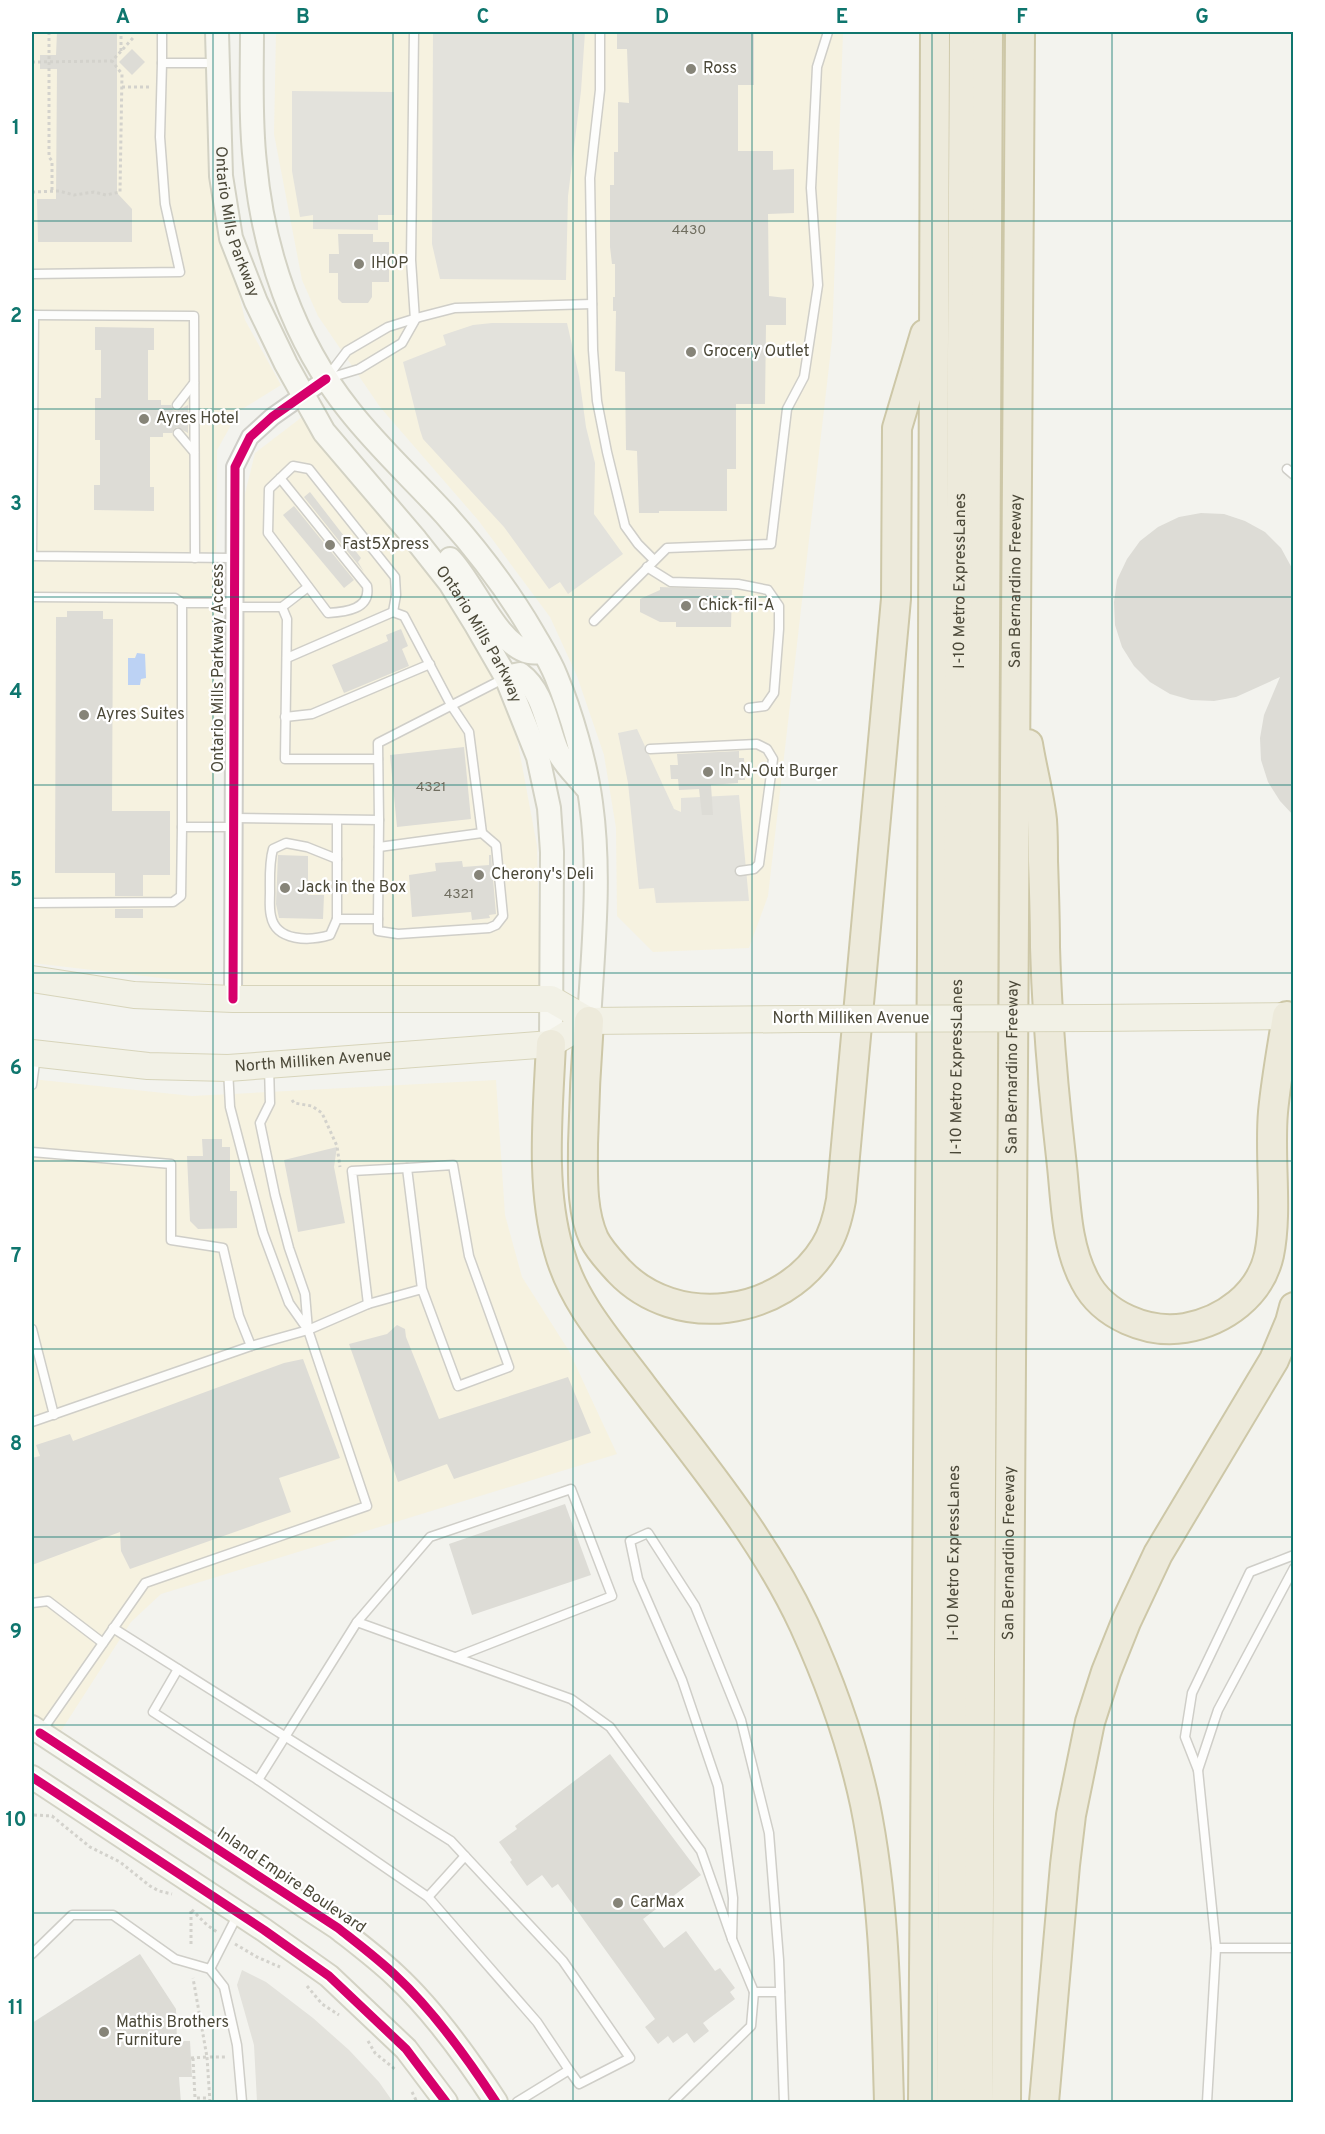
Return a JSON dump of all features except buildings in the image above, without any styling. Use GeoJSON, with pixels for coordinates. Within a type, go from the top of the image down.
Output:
{"type":"FeatureCollection","features":[{"type":"Feature","properties":{"kind":"highway"},"geometry":{"type":"LineString","coordinates":[[923,2103],[932,943],[935,32]]}},
{"type":"Feature","properties":{"kind":"highway","name":"I-10 Metro ExpressLanes"},"geometry":{"type":"LineString","coordinates":[[951,2103],[964,32]]}},
{"type":"Feature","properties":{"kind":"highway","name":"I-10 Metro ExpressLanes"},"geometry":{"type":"LineString","coordinates":[[978,2103],[988,32]]}},
{"type":"Feature","properties":{"kind":"highway","name":"San Bernardino Freeway"},"geometry":{"type":"LineString","coordinates":[[1006,2103],[1020,32]]}},
{"type":"Feature","properties":{"kind":"highway"},"geometry":{"type":"LineString","coordinates":[[589,1021],[583,1171],[585,1205],[595,1242],[606,1257],[633,1284],[648,1294],[679,1306],[693,1309],[721,1309],[751,1304],[781,1290],[798,1277],[824,1249],[833,1230],[841,1200],[896,599],[897,428],[934,303]]}},
{"type":"Feature","properties":{"kind":"highway"},"geometry":{"type":"LineString","coordinates":[[1015,678],[1042,820],[1046,952],[1055,1105],[1071,1241],[1079,1269],[1091,1292],[1124,1318],[1150,1327],[1166,1329],[1201,1325],[1232,1309],[1247,1297],[1258,1281],[1269,1255],[1273,1112],[1290,1016]]}},
{"type":"Feature","properties":{"kind":"highway"},"geometry":{"type":"LineString","coordinates":[[1290,1016],[1293,1062]]}},
{"type":"Feature","properties":{"kind":"highway"},"geometry":{"type":"LineString","coordinates":[[551,1044],[548,1110],[550,1207],[553,1229],[565,1270],[586,1312],[734,1506],[762,1548],[786,1589],[811,1642],[849,1745],[864,1802],[878,1896],[889,2103]]}},
{"type":"Feature","properties":{"kind":"highway"},"geometry":{"type":"LineString","coordinates":[[1044,2103],[1071,1815],[1090,1722],[1106,1672],[1126,1622],[1158,1554],[1274,1360],[1290,1322],[1293,1307]]}},
{"type":"Feature","properties":{"kind":"main road","name":"Ontario Mills Parkway"},"geometry":{"type":"LineString","coordinates":[[216,32],[221,176],[231,238],[256,302],[303,396],[324,432],[450,583],[506,677],[538,757],[549,808],[552,852],[551,1044]]}},
{"type":"Feature","properties":{"kind":"main road","name":"Ontario Mills Parkway"},"geometry":{"type":"LineString","coordinates":[[252,32],[254,162],[265,235],[292,313],[326,379],[352,413],[446,516],[496,576],[519,609],[556,675],[585,768],[589,791],[595,893],[589,1021]]}},
{"type":"Feature","properties":{"kind":"main road"},"geometry":{"type":"LineString","coordinates":[[217,63],[227,73],[233,89],[236,177],[241,199],[265,235]]}},
{"type":"Feature","properties":{"kind":"main road"},"geometry":{"type":"LineString","coordinates":[[416,540],[437,547],[453,562],[501,632],[519,648],[530,652],[543,652]]}},
{"type":"Feature","properties":{"kind":"main road"},"geometry":{"type":"LineString","coordinates":[[506,677],[520,674],[531,682],[539,697],[558,753],[589,791]]}},
{"type":"Feature","properties":{"kind":"main road"},"geometry":{"type":"LineString","coordinates":[[32,980],[134,995],[233,999],[551,999],[589,1021]]}},
{"type":"Feature","properties":{"kind":"main road","name":"North Milliken Avenue"},"geometry":{"type":"LineString","coordinates":[[34,1054],[148,1066],[228,1068],[551,1044],[589,1021],[1290,1016]]}},
{"type":"Feature","properties":{"kind":"main road","name":"Inland Empire Boulevard"},"geometry":{"type":"LineString","coordinates":[[36,1730],[338,1928],[370,1953],[397,1977],[449,2036],[496,2103]]}},
{"type":"Feature","properties":{"kind":"main road"},"geometry":{"type":"LineString","coordinates":[[32,1777],[239,1913],[329,1976],[406,2049],[446,2103]]}},
{"type":"Feature","properties":{"kind":"street","name":"Ontario Mills Parkway Access"},"geometry":{"type":"LineString","coordinates":[[233,999],[235,467],[250,437],[272,417],[326,379]]}},
{"type":"Feature","properties":{"kind":"lane"},"geometry":{"type":"LineString","coordinates":[[32,274],[180,272],[165,204],[160,137],[162,32]]}},
{"type":"Feature","properties":{"kind":"lane"},"geometry":{"type":"LineString","coordinates":[[326,379],[359,369],[402,343],[416,320],[411,260],[414,32]]}},
{"type":"Feature","properties":{"kind":"lane"},"geometry":{"type":"LineString","coordinates":[[600,32],[600,90],[590,178],[593,350],[597,401],[618,501],[625,526],[650,563],[670,582],[738,584],[768,590],[779,606],[774,693],[765,706],[749,708]]}},
{"type":"Feature","properties":{"kind":"lane"},"geometry":{"type":"LineString","coordinates":[[594,621],[667,548],[771,544],[787,409],[804,377],[818,285],[811,188],[816,67],[828,32]]}},
{"type":"Feature","properties":{"kind":"lane"},"geometry":{"type":"LineString","coordinates":[[162,63],[217,63]]}},
{"type":"Feature","properties":{"kind":"lane"},"geometry":{"type":"LineString","coordinates":[[326,379],[347,351],[388,327],[455,308],[592,304]]}},
{"type":"Feature","properties":{"kind":"lane"},"geometry":{"type":"LineString","coordinates":[[195,558],[194,316],[33,314],[32,556],[195,558],[234,558]]}},
{"type":"Feature","properties":{"kind":"lane"},"geometry":{"type":"LineString","coordinates":[[177,405],[194,383]]}},
{"type":"Feature","properties":{"kind":"lane"},"geometry":{"type":"LineString","coordinates":[[178,433],[195,453]]}},
{"type":"Feature","properties":{"kind":"lane"},"geometry":{"type":"LineString","coordinates":[[280,478],[367,586],[366,601],[346,612],[328,613],[268,534],[269,489],[280,478],[293,466],[309,470],[394,577],[396,595],[393,612]]}},
{"type":"Feature","properties":{"kind":"lane"},"geometry":{"type":"LineString","coordinates":[[32,597],[175,598],[182,603],[282,607],[308,587]]}},
{"type":"Feature","properties":{"kind":"lane"},"geometry":{"type":"LineString","coordinates":[[32,903],[173,902],[181,897],[182,603]]}},
{"type":"Feature","properties":{"kind":"lane"},"geometry":{"type":"LineString","coordinates":[[282,607],[287,619],[285,759],[378,759]]}},
{"type":"Feature","properties":{"kind":"lane"},"geometry":{"type":"LineString","coordinates":[[287,658],[393,612],[404,616],[451,705],[469,732],[483,833],[496,844],[503,916],[489,928],[398,934],[378,931],[378,743],[451,705],[506,677]]}},
{"type":"Feature","properties":{"kind":"lane"},"geometry":{"type":"LineString","coordinates":[[285,717],[312,714],[430,664]]}},
{"type":"Feature","properties":{"kind":"lane"},"geometry":{"type":"LineString","coordinates":[[650,749],[757,744],[767,749],[773,759],[759,864],[754,869],[740,871]]}},
{"type":"Feature","properties":{"kind":"lane"},"geometry":{"type":"LineString","coordinates":[[337,820],[337,859],[337,919],[330,935],[318,938],[290,937],[275,927],[270,915],[270,861],[273,849],[286,843],[308,848],[337,859]]}},
{"type":"Feature","properties":{"kind":"lane"},"geometry":{"type":"LineString","coordinates":[[182,827],[234,822],[379,820]]}},
{"type":"Feature","properties":{"kind":"lane"},"geometry":{"type":"LineString","coordinates":[[379,847],[483,833]]}},
{"type":"Feature","properties":{"kind":"lane"},"geometry":{"type":"LineString","coordinates":[[337,919],[378,919]]}},
{"type":"Feature","properties":{"kind":"lane"},"geometry":{"type":"LineString","coordinates":[[32,1085],[34,1054]]}},
{"type":"Feature","properties":{"kind":"lane"},"geometry":{"type":"LineString","coordinates":[[36,1730],[104,1642],[145,1583],[367,1506],[308,1330],[305,1294],[289,1248],[275,1195],[261,1123],[270,1103],[269,1066]]}},
{"type":"Feature","properties":{"kind":"lane"},"geometry":{"type":"LineString","coordinates":[[228,1068],[230,1107],[263,1233],[289,1303],[308,1330]]}},
{"type":"Feature","properties":{"kind":"lane"},"geometry":{"type":"LineString","coordinates":[[32,1152],[171,1164],[171,1240],[223,1248],[239,1316],[251,1346]]}},
{"type":"Feature","properties":{"kind":"lane"},"geometry":{"type":"LineString","coordinates":[[368,1304],[352,1171],[453,1165],[469,1256],[509,1367],[458,1386],[422,1289],[407,1168]]}},
{"type":"Feature","properties":{"kind":"lane"},"geometry":{"type":"LineString","coordinates":[[32,1422],[251,1346],[308,1330],[368,1304],[422,1289]]}},
{"type":"Feature","properties":{"kind":"lane"},"geometry":{"type":"LineString","coordinates":[[32,1329],[54,1414]]}},
{"type":"Feature","properties":{"kind":"lane"},"geometry":{"type":"LineString","coordinates":[[258,1780],[357,1622],[430,1538],[571,1489],[612,1596],[456,1657]]}},
{"type":"Feature","properties":{"kind":"lane"},"geometry":{"type":"LineString","coordinates":[[732,1939],[733,1898],[718,1786],[682,1680],[638,1578],[630,1541],[648,1533],[695,1606],[741,1720],[769,1833],[780,1992],[784,2103]]}},
{"type":"Feature","properties":{"kind":"lane"},"geometry":{"type":"LineString","coordinates":[[1207,2103],[1216,1948],[1198,1770],[1185,1737],[1192,1693],[1250,1572],[1293,1555]]}},
{"type":"Feature","properties":{"kind":"lane"},"geometry":{"type":"LineString","coordinates":[[1198,1770],[1218,1710],[1293,1568]]}},
{"type":"Feature","properties":{"kind":"lane"},"geometry":{"type":"LineString","coordinates":[[32,1604],[48,1601],[104,1642]]}},
{"type":"Feature","properties":{"kind":"lane"},"geometry":{"type":"LineString","coordinates":[[357,1622],[571,1699],[610,1727],[701,1851],[732,1939],[754,1992],[751,2026],[673,2103]]}},
{"type":"Feature","properties":{"kind":"lane"},"geometry":{"type":"LineString","coordinates":[[113,1628],[451,1841],[563,1961],[630,2058],[579,2084],[537,2022],[428,1897],[258,1780],[153,1712],[178,1669]]}},
{"type":"Feature","properties":{"kind":"lane"},"geometry":{"type":"LineString","coordinates":[[428,1897],[465,1856]]}},
{"type":"Feature","properties":{"kind":"lane"},"geometry":{"type":"LineString","coordinates":[[210,1969],[239,1913]]}},
{"type":"Feature","properties":{"kind":"lane"},"geometry":{"type":"LineString","coordinates":[[32,1954],[72,1915],[113,1915],[175,1959],[210,1969],[225,1987],[238,2056],[242,2103]]}},
{"type":"Feature","properties":{"kind":"lane"},"geometry":{"type":"LineString","coordinates":[[1216,1948],[1293,1948]]}},
{"type":"Feature","properties":{"kind":"lane"},"geometry":{"type":"LineString","coordinates":[[754,1992],[780,1992]]}},
{"type":"Feature","properties":{"kind":"lane"},"geometry":{"type":"LineString","coordinates":[[517,2103],[569,2070]]}},
{"type":"Feature","properties":{"kind":"path"},"geometry":{"type":"LineString","coordinates":[[49,32],[49,156],[52,161],[52,192]]}},
{"type":"Feature","properties":{"kind":"path"},"geometry":{"type":"LineString","coordinates":[[121,32],[121,51]]}},
{"type":"Feature","properties":{"kind":"path"},"geometry":{"type":"LineString","coordinates":[[32,62],[112,61],[132,38]]}},
{"type":"Feature","properties":{"kind":"path"},"geometry":{"type":"LineString","coordinates":[[32,192],[74,195],[94,192],[105,195],[120,192],[122,74],[112,61]]}},
{"type":"Feature","properties":{"kind":"path"},"geometry":{"type":"LineString","coordinates":[[122,87],[136,87]]}},
{"type":"Feature","properties":{"kind":"path"},"geometry":{"type":"LineString","coordinates":[[292,1100],[294,1103],[312,1106],[322,1113],[336,1146],[340,1168]]}},
{"type":"Feature","properties":{"kind":"path"},"geometry":{"type":"LineString","coordinates":[[34,1815],[52,1816],[90,1847],[120,1862],[150,1886],[180,1898]]}},
{"type":"Feature","properties":{"kind":"path"},"geometry":{"type":"LineString","coordinates":[[187,1904],[207,1925],[226,1938],[257,1957],[285,1969]]}},
{"type":"Feature","properties":{"kind":"path"},"geometry":{"type":"LineString","coordinates":[[190,1909],[191,1944]]}},
{"type":"Feature","properties":{"kind":"path"},"geometry":{"type":"LineString","coordinates":[[193,1978],[207,2057],[210,2100],[195,2098],[192,2058],[207,2057],[238,2056]]}},
{"type":"Feature","properties":{"kind":"path"},"geometry":{"type":"LineString","coordinates":[[305,1983],[322,2004],[348,2019]]}},
{"type":"Feature","properties":{"kind":"path"},"geometry":{"type":"LineString","coordinates":[[365,2036],[375,2053],[398,2071]]}},
{"type":"Feature","properties":{"kind":"path"},"geometry":{"type":"LineString","coordinates":[[411,2086],[417,2103]]}},
{"type":"Feature","properties":{"kind":"shaded area"},"geometry":{"type":"Polygon","coordinates":[[[32,32],[211,32],[213,185],[245,320],[281,385],[239,411],[217,450],[213,984],[32,963],[32,32]]]}},
{"type":"Feature","properties":{"kind":"shaded area"},"geometry":{"type":"Polygon","coordinates":[[[276,32],[843,32],[832,340],[768,896],[749,948],[653,952],[617,916],[616,828],[604,755],[577,676],[550,617],[478,520],[380,407],[318,316],[302,280],[274,134],[276,32]]]}},
{"type":"Feature","properties":{"kind":"shaded area"},"geometry":{"type":"Polygon","coordinates":[[[433,32],[585,32],[581,91],[568,196],[566,280],[440,279],[432,244],[433,32]]]}},
{"type":"Feature","properties":{"kind":"shaded area"},"geometry":{"type":"Polygon","coordinates":[[[292,91],[394,92],[394,215],[378,215],[378,230],[313,229],[313,215],[300,217],[292,171],[292,91]]]}},
{"type":"Feature","properties":{"kind":"shaded area"},"geometry":{"type":"Polygon","coordinates":[[[567,323],[595,463],[594,514],[623,554],[568,594],[560,582],[549,589],[504,527],[423,439],[420,430],[403,362],[446,345],[443,335],[473,325],[567,323]]]}},
{"type":"Feature","properties":{"kind":"shaded area"},"geometry":{"type":"Polygon","coordinates":[[[302,417],[449,601],[511,706],[537,846],[540,988],[239,990],[242,506],[255,453],[302,417]]]}},
{"type":"Feature","properties":{"kind":"shaded area"},"geometry":{"type":"Polygon","coordinates":[[[637,729],[674,809],[681,812],[681,798],[739,795],[749,901],[656,903],[654,888],[639,889],[628,783],[618,733],[637,729]]]}},
{"type":"Feature","properties":{"kind":"shaded area"},"geometry":{"type":"Polygon","coordinates":[[[32,1079],[192,1096],[496,1080],[505,1215],[522,1277],[569,1351],[617,1454],[161,1594],[131,1622],[59,1734],[32,1716],[32,1079]]]}},
{"type":"Feature","properties":{"kind":"shaded area"},"geometry":{"type":"Polygon","coordinates":[[[242,1970],[266,1982],[313,2018],[349,2050],[379,2082],[393,2102],[257,2102],[254,2045],[237,1985],[242,1970]]]}},
{"type":"Feature","properties":{"kind":"water"},"geometry":{"type":"Polygon","coordinates":[[[137,653],[145,654],[146,678],[141,679],[140,685],[128,685],[128,658],[135,658],[137,653]]]}},
{"type":"Feature","properties":{"kind":"cycle path"},"geometry":{"type":"LineString","coordinates":[[233,999],[235,467],[250,437],[272,417],[326,379]]}},
{"type":"Feature","properties":{"kind":"cycle path"},"geometry":{"type":"LineString","coordinates":[[40,1733],[338,1928],[367,1951],[409,1989],[436,2019],[496,2102]]}},
{"type":"Feature","properties":{"kind":"cycle path"},"geometry":{"type":"LineString","coordinates":[[32,1777],[264,1930],[329,1976],[406,2049],[446,2102]]}},
{"type":"Feature","properties":{"kind":"place","name":"Ross"},"geometry":{"type":"Point","coordinates":[691,69]}},
{"type":"Feature","properties":{"kind":"place","name":"IHOP"},"geometry":{"type":"Point","coordinates":[359,264]}},
{"type":"Feature","properties":{"kind":"place","name":"Grocery Outlet"},"geometry":{"type":"Point","coordinates":[691,352]}},
{"type":"Feature","properties":{"kind":"place","name":"Ayres Hotel"},"geometry":{"type":"Point","coordinates":[144,419]}},
{"type":"Feature","properties":{"kind":"place","name":"Fast5Xpress"},"geometry":{"type":"Point","coordinates":[330,545]}},
{"type":"Feature","properties":{"kind":"place","name":"Chick-fil-A"},"geometry":{"type":"Point","coordinates":[686,606]}},
{"type":"Feature","properties":{"kind":"place","name":"Ayres Suites"},"geometry":{"type":"Point","coordinates":[84,715]}},
{"type":"Feature","properties":{"kind":"place","name":"In-N-Out Burger"},"geometry":{"type":"Point","coordinates":[708,772]}},
{"type":"Feature","properties":{"kind":"place","name":"Cherony's Deli"},"geometry":{"type":"Point","coordinates":[479,875]}},
{"type":"Feature","properties":{"kind":"place","name":"Jack in the Box"},"geometry":{"type":"Point","coordinates":[285,888]}},
{"type":"Feature","properties":{"kind":"place","name":"CarMax"},"geometry":{"type":"Point","coordinates":[618,1903]}},
{"type":"Feature","properties":{"kind":"place","name":"Mathis Brothers Furniture"},"geometry":{"type":"Point","coordinates":[104,2032]}}]}
